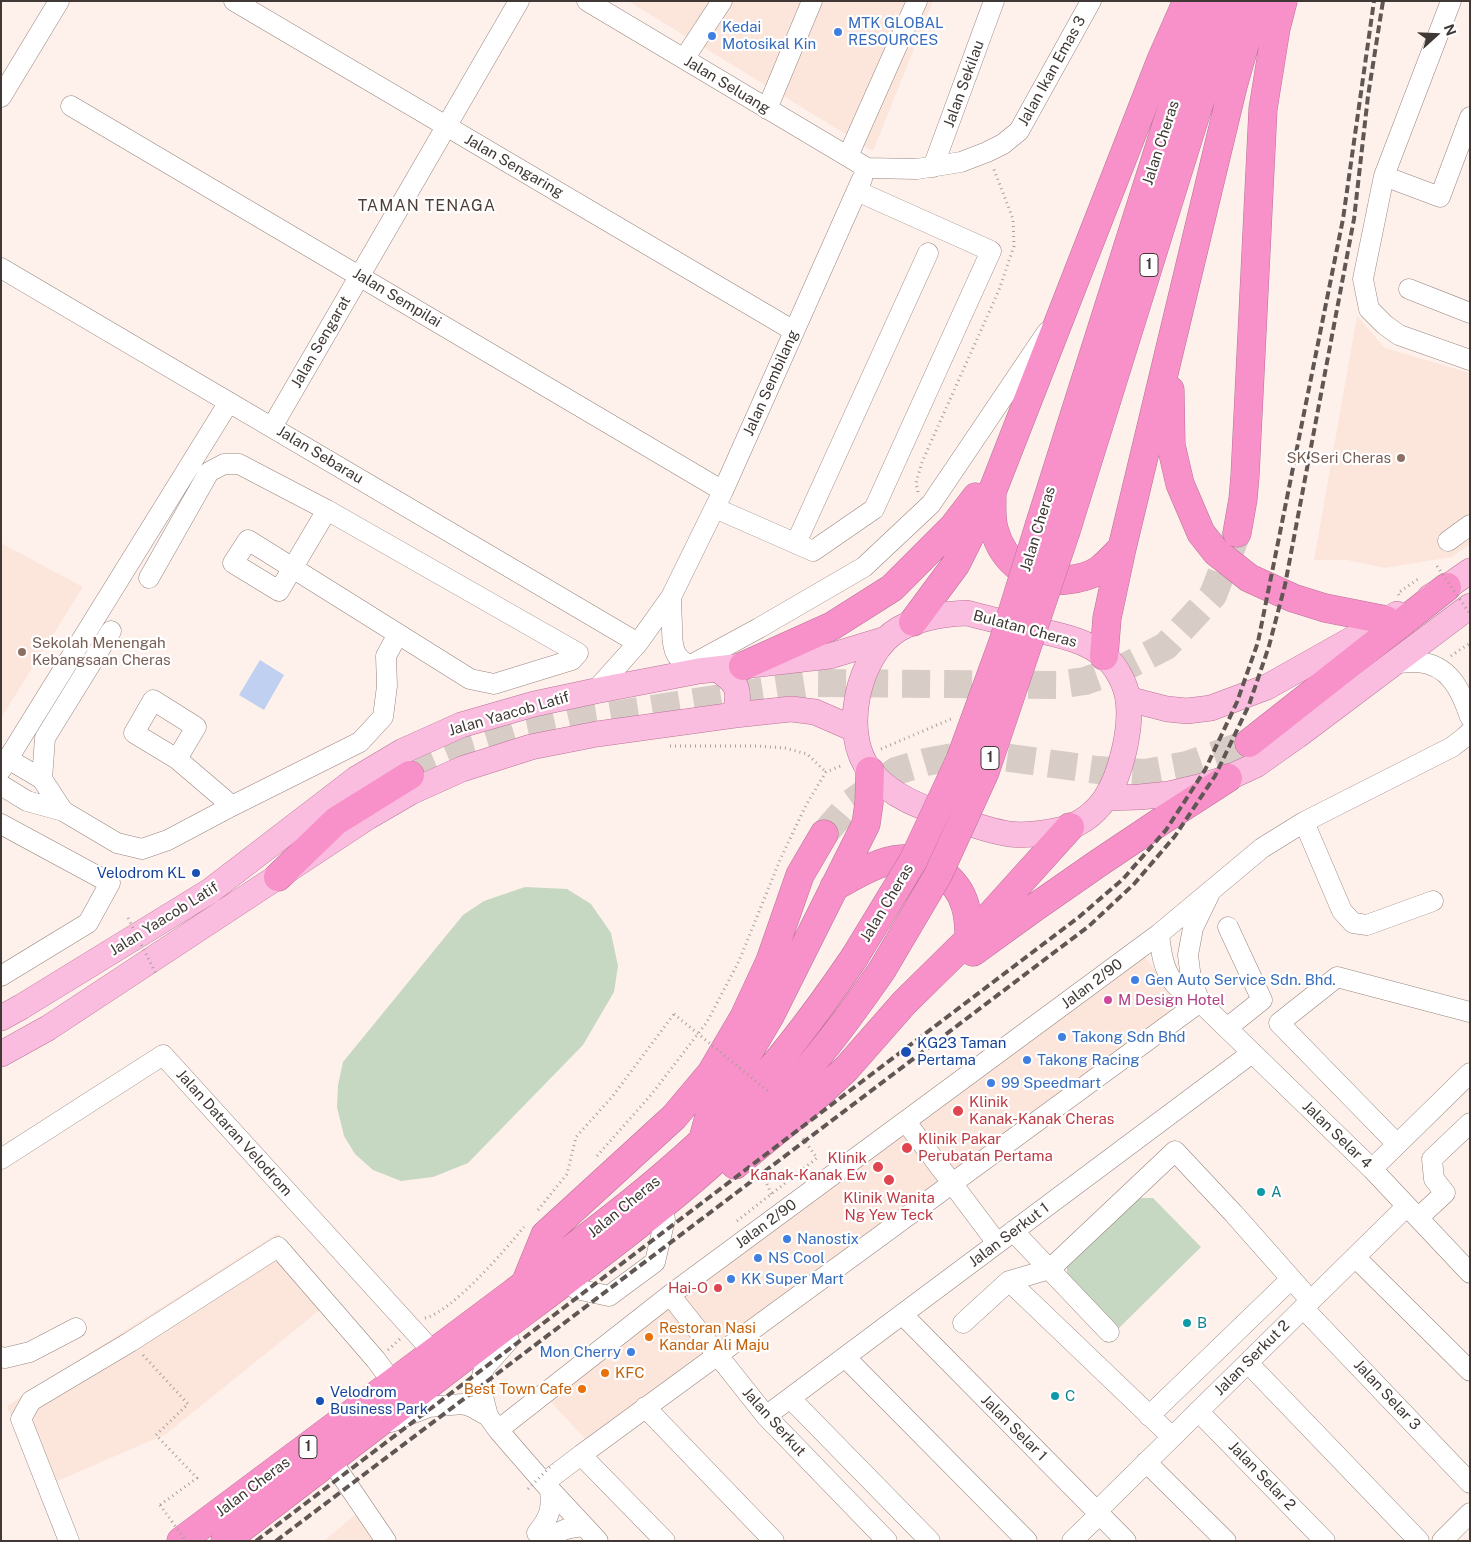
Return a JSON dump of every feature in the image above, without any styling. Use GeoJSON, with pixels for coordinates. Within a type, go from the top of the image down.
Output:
{"type":"FeatureCollection","features":[{"type":"Feature","properties":{"kind":"highway"},"geometry":{"type":"LineString","coordinates":[[913,622],[956,564],[992,492],[1161,60],[1187,1]]}},
{"type":"Feature","properties":{"kind":"highway","name":"Jalan Cheras"},"geometry":{"type":"LineString","coordinates":[[181,1541],[434,1353],[668,1172],[728,1117],[773,1068],[816,1013],[854,958],[913,861],[960,760],[1002,642],[1167,123],[1209,1]]}},
{"type":"Feature","properties":{"kind":"highway","name":"Jalan Cheras"},"geometry":{"type":"LineString","coordinates":[[242,1536],[331,1460],[658,1210],[738,1140],[793,1084],[841,1028],[882,970],[938,875],[985,772],[1066,531],[1199,104],[1238,1]]}},
{"type":"Feature","properties":{"kind":"highway"},"geometry":{"type":"LineString","coordinates":[[1104,656],[1107,618],[1122,548],[1233,86],[1257,1]]}},
{"type":"Feature","properties":{"kind":"highway"},"geometry":{"type":"LineString","coordinates":[[1238,533],[1244,499],[1263,109],[1276,28],[1283,1]]}},
{"type":"Feature","properties":{"kind":"highway"},"geometry":{"type":"LineString","coordinates":[[1170,348],[1171,445],[1180,484],[1201,533],[1211,546],[1248,578],[1293,598],[1325,608],[1386,620]]}},
{"type":"Feature","properties":{"kind":"highway"},"geometry":{"type":"LineString","coordinates":[[704,670],[832,626],[892,588],[954,527],[1008,453]]}},
{"type":"Feature","properties":{"kind":"highway"},"geometry":{"type":"LineString","coordinates":[[992,492],[994,530],[1000,545],[1008,559],[1031,576],[1059,581],[1086,576],[1099,570],[1122,548]]}},
{"type":"Feature","properties":{"kind":"highway"},"geometry":{"type":"LineString","coordinates":[[1249,743],[1442,577]]}},
{"type":"Feature","properties":{"kind":"highway"},"geometry":{"type":"LineString","coordinates":[[703,1139],[713,1102],[750,1050],[770,1016],[866,824],[869,804],[866,761]]}},
{"type":"Feature","properties":{"kind":"highway"},"geometry":{"type":"LineString","coordinates":[[278,877],[336,821],[410,775]]}},
{"type":"Feature","properties":{"kind":"highway"},"geometry":{"type":"LineString","coordinates":[[904,1003],[1051,895],[1228,778]]}},
{"type":"Feature","properties":{"kind":"highway"},"geometry":{"type":"LineString","coordinates":[[467,1356],[509,1340],[715,1182],[797,1114],[846,1068],[904,1003],[969,939],[1070,827]]}},
{"type":"Feature","properties":{"kind":"highway"},"geometry":{"type":"LineString","coordinates":[[525,1284],[545,1235],[674,1117],[711,1073],[744,1016],[770,961],[800,875],[824,834]]}},
{"type":"Feature","properties":{"kind":"highway"},"geometry":{"type":"LineString","coordinates":[[834,888],[864,870],[882,864],[902,859],[918,861],[933,867],[948,878],[959,891],[969,919],[969,939]]}},
{"type":"Feature","properties":{"kind":"main road"},"geometry":{"type":"LineString","coordinates":[[1128,699],[1167,709],[1187,711],[1211,708],[1266,687],[1386,620],[1442,577],[1470,571]]}},
{"type":"Feature","properties":{"kind":"main road"},"geometry":{"type":"LineString","coordinates":[[1106,798],[1169,794],[1228,778],[1256,765],[1470,606]]}},
{"type":"Feature","properties":{"kind":"main road","name":"Bulatan Cheras"},"geometry":{"type":"LineString","coordinates":[[942,614],[967,614],[1067,638],[1088,646],[1104,656],[1115,668],[1124,684],[1128,699],[1128,725],[1125,746],[1118,771],[1106,798],[1088,818],[1070,827],[1052,832],[1010,834],[982,828],[921,807],[892,792],[864,760],[854,729],[856,702],[861,683],[870,660],[886,639],[913,622],[942,614]]}},
{"type":"Feature","properties":{"kind":"main road","name":"Jalan Yaacob Latif"},"geometry":{"type":"LineString","coordinates":[[1,1018],[210,891],[356,779],[403,751],[461,725],[534,704],[595,690],[704,670],[830,656],[886,639]]}},
{"type":"Feature","properties":{"kind":"main road"},"geometry":{"type":"LineString","coordinates":[[704,670],[732,680],[738,698],[734,715]]}},
{"type":"Feature","properties":{"kind":"main road","name":"Jalan Yaacob Latif"},"geometry":{"type":"LineString","coordinates":[[1,1054],[48,1028],[368,817],[411,792],[462,769],[541,745],[597,734],[791,709],[815,712],[854,729]]}},
{"type":"Feature","properties":{"kind":"street"},"geometry":{"type":"LineString","coordinates":[[2,95],[59,1]]}},
{"type":"Feature","properties":{"kind":"street","name":"Jalan Sengaring"},"geometry":{"type":"LineString","coordinates":[[234,1],[794,331]]}},
{"type":"Feature","properties":{"kind":"street","name":"Jalan Sengarat"},"geometry":{"type":"LineString","coordinates":[[272,427],[519,1]]}},
{"type":"Feature","properties":{"kind":"street","name":"Jalan Seluang"},"geometry":{"type":"LineString","coordinates":[[587,1],[867,168]]}},
{"type":"Feature","properties":{"kind":"street"},"geometry":{"type":"LineString","coordinates":[[684,59],[722,1]]}},
{"type":"Feature","properties":{"kind":"street"},"geometry":{"type":"LineString","coordinates":[[767,109],[812,1]]}},
{"type":"Feature","properties":{"kind":"street"},"geometry":{"type":"LineString","coordinates":[[848,156],[917,1]]}},
{"type":"Feature","properties":{"kind":"street","name":"Jalan Sekilau"},"geometry":{"type":"LineString","coordinates":[[933,168],[994,1]]}},
{"type":"Feature","properties":{"kind":"street","name":"Jalan Ikan Emas 3"},"geometry":{"type":"LineString","coordinates":[[867,168],[933,168],[961,162],[1003,144],[1019,131],[1091,1]]}},
{"type":"Feature","properties":{"kind":"street"},"geometry":{"type":"LineString","coordinates":[[1451,1],[1384,176],[1363,279],[1369,309],[1385,325],[1399,335],[1470,360]]}},
{"type":"Feature","properties":{"kind":"street","name":"Jalan Sempilai"},"geometry":{"type":"LineString","coordinates":[[71,106],[359,276],[719,499],[796,543],[813,550],[874,509],[991,251],[857,191]]}},
{"type":"Feature","properties":{"kind":"street"},"geometry":{"type":"LineString","coordinates":[[1384,176],[1440,198],[1470,118]]}},
{"type":"Feature","properties":{"kind":"street","name":"Jalan Sembilang"},"geometry":{"type":"LineString","coordinates":[[595,690],[638,643],[671,597],[719,499],[867,168]]}},
{"type":"Feature","properties":{"kind":"street"},"geometry":{"type":"LineString","coordinates":[[796,543],[928,253]]}},
{"type":"Feature","properties":{"kind":"street","name":"Jalan Sebarau"},"geometry":{"type":"LineString","coordinates":[[1,268],[638,643]]}},
{"type":"Feature","properties":{"kind":"street"},"geometry":{"type":"LineString","coordinates":[[1410,289],[1470,313]]}},
{"type":"Feature","properties":{"kind":"street"},"geometry":{"type":"LineString","coordinates":[[704,670],[759,628],[864,566],[931,504],[1064,307]]}},
{"type":"Feature","properties":{"kind":"street"},"geometry":{"type":"LineString","coordinates":[[42,779],[4,764],[229,402]]}},
{"type":"Feature","properties":{"kind":"street"},"geometry":{"type":"LineString","coordinates":[[149,578],[210,472],[224,464],[239,464],[327,510],[578,653],[572,660],[494,684],[470,679],[293,568],[327,510]]}},
{"type":"Feature","properties":{"kind":"street"},"geometry":{"type":"LineString","coordinates":[[1448,541],[1470,525]]}},
{"type":"Feature","properties":{"kind":"street","name":"Jalan Sembilang"},"geometry":{"type":"LineString","coordinates":[[671,597],[672,647],[678,657],[704,670]]}},
{"type":"Feature","properties":{"kind":"street"},"geometry":{"type":"LineString","coordinates":[[62,811],[42,779],[45,738],[111,631]]}},
{"type":"Feature","properties":{"kind":"street"},"geometry":{"type":"LineString","coordinates":[[1,785],[27,801],[62,811],[118,843],[142,849],[168,840],[360,742],[384,717],[387,686],[386,656],[398,634]]}},
{"type":"Feature","properties":{"kind":"street"},"geometry":{"type":"LineString","coordinates":[[1393,663],[1416,662],[1437,667],[1448,675],[1458,687],[1470,717]]}},
{"type":"Feature","properties":{"kind":"street","name":"Jalan 2/90"},"geometry":{"type":"LineString","coordinates":[[493,1423],[512,1418],[670,1295],[1159,934],[1262,848],[1304,822],[1452,748],[1468,737]]}},
{"type":"Feature","properties":{"kind":"street"},"geometry":{"type":"LineString","coordinates":[[177,759],[232,806]]}},
{"type":"Feature","properties":{"kind":"street"},"geometry":{"type":"LineString","coordinates":[[1304,822],[1342,911],[1353,923],[1367,925],[1433,901]]}},
{"type":"Feature","properties":{"kind":"street"},"geometry":{"type":"LineString","coordinates":[[1,824],[110,883],[88,923],[1,976]]}},
{"type":"Feature","properties":{"kind":"street","name":"Jalan Selar 4"},"geometry":{"type":"LineString","coordinates":[[1200,1002],[1191,979],[1188,955],[1193,928],[1212,889]]}},
{"type":"Feature","properties":{"kind":"street"},"geometry":{"type":"LineString","coordinates":[[1227,1028],[1262,1000],[1228,927]]}},
{"type":"Feature","properties":{"kind":"street","name":"Jalan Selar 4"},"geometry":{"type":"LineString","coordinates":[[1159,934],[1161,955],[1174,984],[1200,1002],[1372,1169],[1470,1273]]}},
{"type":"Feature","properties":{"kind":"street"},"geometry":{"type":"LineString","coordinates":[[1397,1144],[1279,1023],[1337,977],[1470,1012]]}},
{"type":"Feature","properties":{"kind":"street"},"geometry":{"type":"LineString","coordinates":[[540,1487],[581,1454],[717,1354],[1200,1002]]}},
{"type":"Feature","properties":{"kind":"street","name":"Jalan Serkut 1"},"geometry":{"type":"LineString","coordinates":[[766,1416],[1252,1053]]}},
{"type":"Feature","properties":{"kind":"street","name":"Jalan Dataran Velodrom"},"geometry":{"type":"LineString","coordinates":[[1,1159],[163,1055],[434,1353]]}},
{"type":"Feature","properties":{"kind":"street"},"geometry":{"type":"LineString","coordinates":[[1372,1169],[1470,1073]]}},
{"type":"Feature","properties":{"kind":"street"},"geometry":{"type":"LineString","coordinates":[[906,1122],[952,1183],[1005,1237],[1050,1269],[1109,1332]]}},
{"type":"Feature","properties":{"kind":"street","name":"Jalan Serkut 2"},"geometry":{"type":"LineString","coordinates":[[1072,1541],[1146,1462],[1355,1257],[1413,1212],[1445,1193],[1434,1179],[1432,1159],[1470,1123]]}},
{"type":"Feature","properties":{"kind":"street","name":"Jalan Selar 3"},"geometry":{"type":"LineString","coordinates":[[1050,1269],[1175,1151],[1291,1279],[1307,1304],[1470,1483]]}},
{"type":"Feature","properties":{"kind":"street"},"geometry":{"type":"LineString","coordinates":[[69,1541],[21,1419],[31,1400],[130,1342],[278,1247],[376,1360],[393,1383]]}},
{"type":"Feature","properties":{"kind":"street"},"geometry":{"type":"LineString","coordinates":[[1355,1257],[1470,1371]]}},
{"type":"Feature","properties":{"kind":"street"},"geometry":{"type":"LineString","coordinates":[[963,1323],[1009,1281],[1050,1269]]}},
{"type":"Feature","properties":{"kind":"street"},"geometry":{"type":"LineString","coordinates":[[1150,1416],[1291,1279]]}},
{"type":"Feature","properties":{"kind":"street"},"geometry":{"type":"LineString","coordinates":[[1009,1281],[1172,1437]]}},
{"type":"Feature","properties":{"kind":"street","name":"Jalan Serkut"},"geometry":{"type":"LineString","coordinates":[[670,1295],[766,1416],[887,1541]]}},
{"type":"Feature","properties":{"kind":"street","name":"Jalan Selar 1"},"geometry":{"type":"LineString","coordinates":[[902,1314],[1126,1541]]}},
{"type":"Feature","properties":{"kind":"street"},"geometry":{"type":"LineString","coordinates":[[1,1357],[5,1358],[30,1352],[76,1328]]}},
{"type":"Feature","properties":{"kind":"street"},"geometry":{"type":"LineString","coordinates":[[493,1423],[480,1385],[484,1368],[509,1340]]}},
{"type":"Feature","properties":{"kind":"street"},"geometry":{"type":"LineString","coordinates":[[844,1358],[1026,1541]]}},
{"type":"Feature","properties":{"kind":"street"},"geometry":{"type":"LineString","coordinates":[[1248,1362],[1419,1541]]}},
{"type":"Feature","properties":{"kind":"street","name":"Jalan Serkut"},"geometry":{"type":"LineString","coordinates":[[790,1398],[930,1541]]}},
{"type":"Feature","properties":{"kind":"street"},"geometry":{"type":"LineString","coordinates":[[372,1429],[429,1407],[462,1404],[472,1407],[493,1423],[540,1487],[551,1506],[542,1537]]}},
{"type":"Feature","properties":{"kind":"street"},"geometry":{"type":"LineString","coordinates":[[645,1407],[774,1541]]}},
{"type":"Feature","properties":{"kind":"street","name":"Jalan Selar 2"},"geometry":{"type":"LineString","coordinates":[[1198,1411],[1325,1541]]}},
{"type":"Feature","properties":{"kind":"street"},"geometry":{"type":"LineString","coordinates":[[581,1454],[665,1541]]}},
{"type":"Feature","properties":{"kind":"street"},"geometry":{"type":"LineString","coordinates":[[331,1460],[386,1541]]}},
{"type":"Feature","properties":{"kind":"street"},"geometry":{"type":"LineString","coordinates":[[1146,1462],[1226,1541]]}},
{"type":"Feature","properties":{"kind":"street"},"geometry":{"type":"LineString","coordinates":[[540,1487],[598,1541]]}},
{"type":"Feature","properties":{"kind":"street"},"geometry":{"type":"LineString","coordinates":[[1442,1541],[1470,1514]]}},
{"type":"Feature","properties":{"kind":"street"},"geometry":{"type":"LineString","coordinates":[[542,1537],[570,1528],[584,1526]]}},
{"type":"Feature","properties":{"kind":"path"},"geometry":{"type":"LineString","coordinates":[[1442,577],[1470,614]]}},
{"type":"Feature","properties":{"kind":"path"},"geometry":{"type":"LineString","coordinates":[[1445,660],[1470,643]]}},
{"type":"Feature","properties":{"kind":"path"},"geometry":{"type":"LineString","coordinates":[[593,1161],[651,1095],[707,1022],[739,961],[780,860],[806,805],[826,772],[866,761],[951,719]]}},
{"type":"Feature","properties":{"kind":"path"},"geometry":{"type":"LineString","coordinates":[[667,745],[676,747],[757,746],[785,748],[807,754],[826,772]]}},
{"type":"Feature","properties":{"kind":"path"},"geometry":{"type":"LineString","coordinates":[[128,918],[156,974]]}},
{"type":"Feature","properties":{"kind":"path"},"geometry":{"type":"LineString","coordinates":[[536,1212],[567,1174],[576,1137],[612,1097],[674,1014],[769,1092],[774,1100]]}},
{"type":"Feature","properties":{"kind":"path"},"geometry":{"type":"LineString","coordinates":[[732,1225],[818,1158],[797,1130]]}},
{"type":"Feature","properties":{"kind":"path"},"geometry":{"type":"LineString","coordinates":[[419,1316],[425,1318],[432,1316],[456,1298],[499,1258],[530,1220]]}},
{"type":"Feature","properties":{"kind":"path"},"geometry":{"type":"LineString","coordinates":[[130,1342],[188,1404],[156,1435],[197,1478],[160,1505],[186,1541]]}},
{"type":"Feature","properties":{"kind":"path"},"geometry":{"type":"LineString","coordinates":[[540,1487],[553,1464]]}},
{"type":"Feature","properties":{"kind":"shaded area"},"geometry":{"type":"Polygon","coordinates":[[[628,1],[933,1],[873,151],[628,1]]]}},
{"type":"Feature","properties":{"kind":"shaded area","name":"SK Seri Cheras"},"geometry":{"type":"Polygon","coordinates":[[[1357,316],[1385,348],[1470,373],[1470,544],[1452,557],[1385,568],[1347,560],[1314,560],[1357,316]]]}},
{"type":"Feature","properties":{"kind":"shaded area","name":"Sekolah Menengah Kebangsaan Cheras"},"geometry":{"type":"Polygon","coordinates":[[[1,543],[83,587],[1,718],[1,543]]]}},
{"type":"Feature","properties":{"kind":"shaded area"},"geometry":{"type":"Polygon","coordinates":[[[1143,954],[1184,1009],[589,1443],[547,1398],[1143,954]]]}},
{"type":"Feature","properties":{"kind":"shaded area"},"geometry":{"type":"Polygon","coordinates":[[[278,1233],[331,1301],[166,1434],[39,1489],[7,1406],[278,1233]]]}},
{"type":"Feature","properties":{"kind":"shaded area"},"geometry":{"type":"Polygon","coordinates":[[[356,1514],[377,1541],[324,1541],[356,1514]]]}},
{"type":"Feature","properties":{"kind":"green space"},"geometry":{"type":"Polygon","coordinates":[[[525,887],[567,889],[591,904],[611,933],[618,966],[614,992],[583,1045],[468,1163],[433,1177],[401,1181],[373,1170],[355,1154],[344,1136],[337,1107],[338,1085],[343,1062],[463,915],[484,901],[525,887]]]}},
{"type":"Feature","properties":{"kind":"green space"},"geometry":{"type":"Polygon","coordinates":[[[1136,1198],[1153,1198],[1201,1247],[1118,1329],[1068,1278],[1066,1263],[1136,1198]]]}},
{"type":"Feature","properties":{"kind":"water"},"geometry":{"type":"Polygon","coordinates":[[[260,660],[284,675],[264,710],[239,695],[260,660]]]}},
{"type":"Feature","properties":{"kind":"tunnel"},"geometry":{"type":"LineString","coordinates":[[410,775],[470,750],[526,733],[589,719],[816,683],[1057,685],[1085,681],[1125,667],[1166,646],[1213,595],[1237,533]]}},
{"type":"Feature","properties":{"kind":"tunnel"},"geometry":{"type":"LineString","coordinates":[[824,834],[851,803],[896,771],[926,762],[974,753],[1097,770],[1145,773],[1187,765],[1249,743]]}},
{"type":"Feature","properties":{"kind":"railway"},"geometry":{"type":"LineString","coordinates":[[256,1541],[1079,917],[1123,879],[1166,830],[1205,770],[1237,702],[1258,642],[1343,219],[1374,1]]}},
{"type":"Feature","properties":{"kind":"railway"},"geometry":{"type":"LineString","coordinates":[[276,1541],[1089,926],[1134,884],[1175,836],[1215,776],[1249,705],[1269,646],[1285,585],[1354,219],[1368,96],[1383,1]]}},
{"type":"Feature","properties":{"kind":"place","name":"MTK GLOBAL RESOURCES"},"geometry":{"type":"Point","coordinates":[838,32]}},
{"type":"Feature","properties":{"kind":"place","name":"Kedai Motosikal Kin"},"geometry":{"type":"Point","coordinates":[712,36]}},
{"type":"Feature","properties":{"kind":"place","name":"SK Seri Cheras"},"geometry":{"type":"Point","coordinates":[1401,458]}},
{"type":"Feature","properties":{"kind":"place","name":"Sekolah Menengah Kebangsaan Cheras"},"geometry":{"type":"Point","coordinates":[22,652]}},
{"type":"Feature","properties":{"kind":"place","name":"Velodrom KL"},"geometry":{"type":"Point","coordinates":[196,873]}},
{"type":"Feature","properties":{"kind":"place","name":"Gen Auto Service Sdn. Bhd."},"geometry":{"type":"Point","coordinates":[1135,980]}},
{"type":"Feature","properties":{"kind":"place","name":"M Design Hotel"},"geometry":{"type":"Point","coordinates":[1108,1000]}},
{"type":"Feature","properties":{"kind":"place","name":"Takong Sdn Bhd"},"geometry":{"type":"Point","coordinates":[1062,1037]}},
{"type":"Feature","properties":{"kind":"place","name":"KG23 Taman Pertama"},"geometry":{"type":"Point","coordinates":[906,1052]}},
{"type":"Feature","properties":{"kind":"place","name":"Takong Racing"},"geometry":{"type":"Point","coordinates":[1027,1060]}},
{"type":"Feature","properties":{"kind":"place","name":"99 Speedmart"},"geometry":{"type":"Point","coordinates":[991,1083]}},
{"type":"Feature","properties":{"kind":"place","name":"Klinik Kanak-Kanak Cheras"},"geometry":{"type":"Point","coordinates":[958,1111]}},
{"type":"Feature","properties":{"kind":"place","name":"Klinik Pakar Perubatan Pertama"},"geometry":{"type":"Point","coordinates":[907,1148]}},
{"type":"Feature","properties":{"kind":"place","name":"Klinik Kanak-Kanak Ew"},"geometry":{"type":"Point","coordinates":[878,1167]}},
{"type":"Feature","properties":{"kind":"place","name":"Klinik Wanita Ng Yew Teck"},"geometry":{"type":"Point","coordinates":[889,1180]}},
{"type":"Feature","properties":{"kind":"place","name":"A"},"geometry":{"type":"Point","coordinates":[1261,1192]}},
{"type":"Feature","properties":{"kind":"place","name":"Nanostix"},"geometry":{"type":"Point","coordinates":[787,1239]}},
{"type":"Feature","properties":{"kind":"place","name":"NS Cool"},"geometry":{"type":"Point","coordinates":[758,1258]}},
{"type":"Feature","properties":{"kind":"place","name":"KK Super Mart"},"geometry":{"type":"Point","coordinates":[731,1279]}},
{"type":"Feature","properties":{"kind":"place","name":"Hai-O"},"geometry":{"type":"Point","coordinates":[718,1288]}},
{"type":"Feature","properties":{"kind":"place","name":"B"},"geometry":{"type":"Point","coordinates":[1187,1323]}},
{"type":"Feature","properties":{"kind":"place","name":"Restoran Nasi Kandar Ali Maju"},"geometry":{"type":"Point","coordinates":[649,1337]}},
{"type":"Feature","properties":{"kind":"place","name":"Mon Cherry"},"geometry":{"type":"Point","coordinates":[631,1352]}},
{"type":"Feature","properties":{"kind":"place","name":"KFC"},"geometry":{"type":"Point","coordinates":[605,1373]}},
{"type":"Feature","properties":{"kind":"place","name":"Best Town Cafe"},"geometry":{"type":"Point","coordinates":[582,1389]}},
{"type":"Feature","properties":{"kind":"place","name":"C"},"geometry":{"type":"Point","coordinates":[1055,1396]}},
{"type":"Feature","properties":{"kind":"place","name":"Velodrom Business Park"},"geometry":{"type":"Point","coordinates":[320,1401]}},
{"type":"Feature","properties":{"kind":"district","name":"TAMAN TENAGA"},"geometry":{"type":"Point","coordinates":[427,206]}}]}
